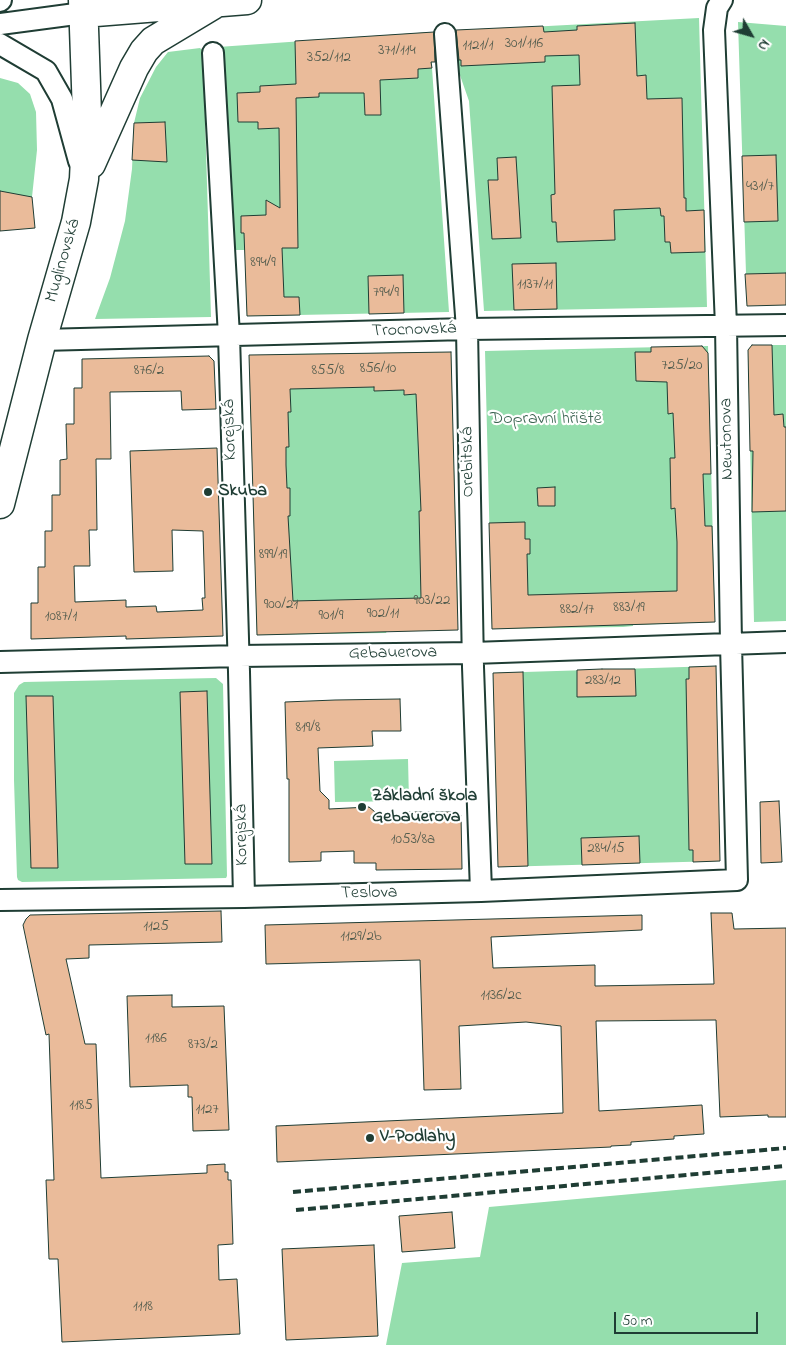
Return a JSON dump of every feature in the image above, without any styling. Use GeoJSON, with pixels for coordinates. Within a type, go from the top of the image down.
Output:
{"type":"FeatureCollection","features":[{"type":"Feature","properties":{"kind":"main road"},"geometry":{"type":"LineString","coordinates":[[83,7],[246,0]]}},
{"type":"Feature","properties":{"kind":"main road"},"geometry":{"type":"LineString","coordinates":[[84,179],[134,68],[144,51],[153,41],[216,1]]}},
{"type":"Feature","properties":{"kind":"main road","name":"Muglinovská"},"geometry":{"type":"LineString","coordinates":[[0,504],[42,340],[76,222],[84,179],[87,114],[83,7]]}},
{"type":"Feature","properties":{"kind":"street","name":"Newtonova"},"geometry":{"type":"LineString","coordinates":[[722,0],[718,8],[714,30],[726,326],[737,880]]}},
{"type":"Feature","properties":{"kind":"street"},"geometry":{"type":"LineString","coordinates":[[0,24],[83,7]]}},
{"type":"Feature","properties":{"kind":"street","name":"Orebitská"},"geometry":{"type":"LineString","coordinates":[[445,34],[467,329],[473,653],[481,891]]}},
{"type":"Feature","properties":{"kind":"street"},"geometry":{"type":"LineString","coordinates":[[0,44],[46,71],[62,99],[84,179]]}},
{"type":"Feature","properties":{"kind":"street","name":"Korejská"},"geometry":{"type":"LineString","coordinates":[[213,53],[228,336],[239,656],[244,897]]}},
{"type":"Feature","properties":{"kind":"street","name":"Trocnovská"},"geometry":{"type":"LineString","coordinates":[[42,340],[467,329],[786,325]]}},
{"type":"Feature","properties":{"kind":"street","name":"Gebauerova"},"geometry":{"type":"LineString","coordinates":[[0,662],[473,653],[786,642]]}},
{"type":"Feature","properties":{"kind":"street","name":"Teslova"},"geometry":{"type":"LineString","coordinates":[[0,900],[244,897],[481,891],[737,880]]}},
{"type":"Feature","properties":{"kind":"green space"},"geometry":{"type":"Polygon","coordinates":[[[699,18],[707,307],[484,311],[469,101],[455,61],[454,31],[699,18]]]}},
{"type":"Feature","properties":{"kind":"green space"},"geometry":{"type":"Polygon","coordinates":[[[738,22],[786,26],[786,305],[747,305],[738,22]]]}},
{"type":"Feature","properties":{"kind":"green space"},"geometry":{"type":"Polygon","coordinates":[[[431,32],[449,312],[247,316],[245,250],[228,250],[218,47],[431,32]]]}},
{"type":"Feature","properties":{"kind":"green space"},"geometry":{"type":"Polygon","coordinates":[[[200,48],[203,51],[211,317],[95,319],[110,278],[125,221],[132,169],[134,123],[140,98],[156,67],[168,52],[200,48]]]}},
{"type":"Feature","properties":{"kind":"green space"},"geometry":{"type":"Polygon","coordinates":[[[0,78],[18,83],[30,94],[36,112],[37,150],[32,197],[0,193],[0,78]]]}},
{"type":"Feature","properties":{"kind":"green space"},"geometry":{"type":"Polygon","coordinates":[[[752,345],[786,345],[786,621],[754,622],[748,350],[752,345]]]}},
{"type":"Feature","properties":{"kind":"green space","name":"Dopravní hřiště"},"geometry":{"type":"Polygon","coordinates":[[[708,346],[715,622],[623,627],[492,629],[485,351],[708,346]]]}},
{"type":"Feature","properties":{"kind":"green space"},"geometry":{"type":"Polygon","coordinates":[[[451,352],[458,613],[387,631],[386,633],[257,635],[249,359],[252,356],[289,354],[451,352]]]}},
{"type":"Feature","properties":{"kind":"green space"},"geometry":{"type":"Polygon","coordinates":[[[716,666],[720,861],[498,867],[493,673],[716,666]]]}},
{"type":"Feature","properties":{"kind":"green space"},"geometry":{"type":"Polygon","coordinates":[[[216,678],[223,684],[226,878],[22,882],[18,880],[14,780],[14,693],[19,685],[24,682],[216,678]]]}},
{"type":"Feature","properties":{"kind":"green space"},"geometry":{"type":"Polygon","coordinates":[[[408,759],[409,801],[335,802],[334,761],[408,759]]]}},
{"type":"Feature","properties":{"kind":"green space"},"geometry":{"type":"Polygon","coordinates":[[[786,1180],[786,1345],[386,1345],[402,1263],[480,1257],[489,1207],[786,1180]]]}},
{"type":"Feature","properties":{"kind":"building"},"geometry":{"type":"Polygon","coordinates":[[[635,23],[637,76],[646,75],[647,99],[682,98],[684,198],[686,198],[686,211],[704,210],[705,252],[671,253],[670,242],[665,242],[664,216],[661,216],[660,208],[614,210],[615,240],[557,242],[556,222],[552,222],[551,195],[555,194],[552,86],[580,85],[579,55],[545,56],[545,62],[461,66],[461,60],[459,60],[456,30],[543,26],[544,32],[577,30],[577,26],[635,23]]]}},
{"type":"Feature","properties":{"kind":"building"},"geometry":{"type":"Polygon","coordinates":[[[434,32],[435,62],[431,62],[432,68],[418,69],[418,78],[380,80],[381,115],[365,115],[364,93],[319,93],[319,97],[296,98],[298,248],[282,248],[284,297],[299,297],[300,315],[247,316],[244,233],[241,233],[241,216],[266,215],[266,200],[280,208],[279,128],[258,129],[258,122],[238,122],[237,93],[260,92],[260,86],[296,84],[295,41],[434,32]]]}},
{"type":"Feature","properties":{"kind":"building"},"geometry":{"type":"Polygon","coordinates":[[[165,122],[167,162],[132,160],[134,123],[165,122]]]}},
{"type":"Feature","properties":{"kind":"building"},"geometry":{"type":"Polygon","coordinates":[[[776,155],[778,221],[744,222],[742,156],[776,155]]]}},
{"type":"Feature","properties":{"kind":"building"},"geometry":{"type":"Polygon","coordinates":[[[516,157],[521,238],[492,239],[488,180],[498,180],[497,158],[516,157]]]}},
{"type":"Feature","properties":{"kind":"building"},"geometry":{"type":"Polygon","coordinates":[[[0,191],[32,197],[35,228],[0,231],[0,191]]]}},
{"type":"Feature","properties":{"kind":"building"},"geometry":{"type":"Polygon","coordinates":[[[556,263],[557,309],[514,310],[512,264],[556,263]]]}},
{"type":"Feature","properties":{"kind":"building"},"geometry":{"type":"Polygon","coordinates":[[[786,273],[786,305],[747,306],[745,274],[786,273]]]}},
{"type":"Feature","properties":{"kind":"building"},"geometry":{"type":"Polygon","coordinates":[[[403,275],[404,313],[369,314],[368,276],[403,275]]]}},
{"type":"Feature","properties":{"kind":"building"},"geometry":{"type":"Polygon","coordinates":[[[752,345],[772,345],[774,415],[783,414],[784,427],[786,427],[786,511],[752,512],[753,451],[750,451],[748,350],[752,345]]]}},
{"type":"Feature","properties":{"kind":"building"},"geometry":{"type":"Polygon","coordinates":[[[702,346],[708,353],[711,474],[703,474],[705,526],[712,526],[715,622],[492,629],[489,523],[525,522],[525,539],[530,539],[530,554],[527,554],[528,595],[677,591],[675,508],[671,509],[670,458],[675,458],[673,413],[668,414],[667,382],[636,381],[635,352],[651,352],[651,347],[702,346]]]}},
{"type":"Feature","properties":{"kind":"building"},"geometry":{"type":"Polygon","coordinates":[[[451,352],[458,630],[257,635],[249,355],[451,352]],[[374,387],[290,389],[291,412],[288,412],[289,447],[286,447],[286,465],[287,488],[290,488],[290,516],[288,516],[293,601],[421,598],[419,511],[421,511],[416,394],[404,395],[404,390],[374,391],[374,387]]]}},
{"type":"Feature","properties":{"kind":"building"},"geometry":{"type":"Polygon","coordinates":[[[209,356],[214,361],[216,409],[182,410],[181,391],[110,392],[111,459],[96,459],[97,530],[89,530],[90,566],[74,566],[75,602],[126,600],[126,607],[156,606],[157,612],[203,610],[202,598],[205,598],[203,531],[172,530],[173,571],[134,572],[130,451],[217,448],[223,636],[126,639],[126,636],[31,639],[31,603],[38,603],[38,567],[45,567],[45,531],[52,531],[52,495],[60,495],[60,460],[67,459],[66,424],[74,424],[74,388],[82,388],[82,359],[209,356]]]}},
{"type":"Feature","properties":{"kind":"building"},"geometry":{"type":"Polygon","coordinates":[[[555,487],[555,506],[538,506],[537,488],[555,487]]]}},
{"type":"Feature","properties":{"kind":"building"},"geometry":{"type":"Polygon","coordinates":[[[716,666],[720,861],[693,862],[693,850],[689,850],[686,679],[689,679],[689,667],[716,666]]]}},
{"type":"Feature","properties":{"kind":"building"},"geometry":{"type":"Polygon","coordinates":[[[635,669],[636,696],[577,697],[577,670],[635,669]]]}},
{"type":"Feature","properties":{"kind":"building"},"geometry":{"type":"Polygon","coordinates":[[[523,672],[528,866],[498,867],[493,673],[523,672]]]}},
{"type":"Feature","properties":{"kind":"building"},"geometry":{"type":"Polygon","coordinates":[[[207,691],[212,864],[185,864],[180,692],[207,691]]]}},
{"type":"Feature","properties":{"kind":"building"},"geometry":{"type":"Polygon","coordinates":[[[26,696],[53,696],[58,868],[31,868],[26,696]]]}},
{"type":"Feature","properties":{"kind":"building"},"geometry":{"type":"Polygon","coordinates":[[[400,699],[401,731],[372,731],[373,746],[318,748],[320,791],[329,800],[329,809],[369,807],[380,816],[406,816],[406,812],[455,812],[455,815],[461,815],[462,869],[376,870],[376,863],[354,863],[354,851],[321,852],[321,861],[289,862],[289,779],[287,779],[285,702],[400,699]]]}},
{"type":"Feature","properties":{"kind":"building"},"geometry":{"type":"Polygon","coordinates":[[[779,801],[782,862],[761,863],[760,802],[779,801]]]}},
{"type":"Feature","properties":{"kind":"building"},"geometry":{"type":"Polygon","coordinates":[[[639,836],[640,863],[582,865],[581,838],[639,836]]]}},
{"type":"Feature","properties":{"kind":"building"},"geometry":{"type":"Polygon","coordinates":[[[221,911],[222,942],[89,945],[89,958],[66,959],[85,1044],[96,1044],[101,1178],[207,1173],[207,1165],[225,1164],[228,1180],[231,1180],[233,1244],[218,1245],[219,1280],[237,1279],[240,1334],[62,1342],[58,1259],[49,1259],[46,1180],[54,1180],[49,1034],[46,1035],[23,925],[30,915],[221,911]]]}},
{"type":"Feature","properties":{"kind":"building"},"geometry":{"type":"Polygon","coordinates":[[[711,913],[732,913],[734,929],[786,928],[786,1117],[768,1117],[768,1115],[720,1117],[716,1020],[596,1021],[599,1111],[702,1105],[704,1134],[674,1136],[674,1139],[631,1142],[631,1145],[611,1147],[277,1162],[276,1126],[563,1113],[561,1026],[526,1022],[459,1026],[461,1089],[424,1090],[420,960],[266,964],[265,925],[642,915],[642,930],[491,937],[493,968],[595,965],[595,986],[714,984],[711,913]]]}},
{"type":"Feature","properties":{"kind":"building"},"geometry":{"type":"Polygon","coordinates":[[[172,995],[172,1007],[224,1006],[229,1130],[193,1131],[192,1097],[188,1097],[188,1085],[130,1087],[127,996],[172,995]]]}},
{"type":"Feature","properties":{"kind":"building"},"geometry":{"type":"Polygon","coordinates":[[[452,1212],[455,1248],[402,1252],[399,1216],[452,1212]]]}},
{"type":"Feature","properties":{"kind":"building"},"geometry":{"type":"Polygon","coordinates":[[[374,1245],[378,1336],[286,1340],[282,1249],[374,1245]]]}},
{"type":"Feature","properties":{"kind":"railway"},"geometry":{"type":"LineString","coordinates":[[293,1192],[786,1148]]}},
{"type":"Feature","properties":{"kind":"railway"},"geometry":{"type":"LineString","coordinates":[[296,1210],[786,1166]]}},
{"type":"Feature","properties":{"kind":"place","name":"Skuba"},"geometry":{"type":"Point","coordinates":[208,492]}},
{"type":"Feature","properties":{"kind":"place","name":"Základní škola Gebauerova"},"geometry":{"type":"Point","coordinates":[362,807]}},
{"type":"Feature","properties":{"kind":"place","name":"V-Podlahy"},"geometry":{"type":"Point","coordinates":[370,1138]}}]}
